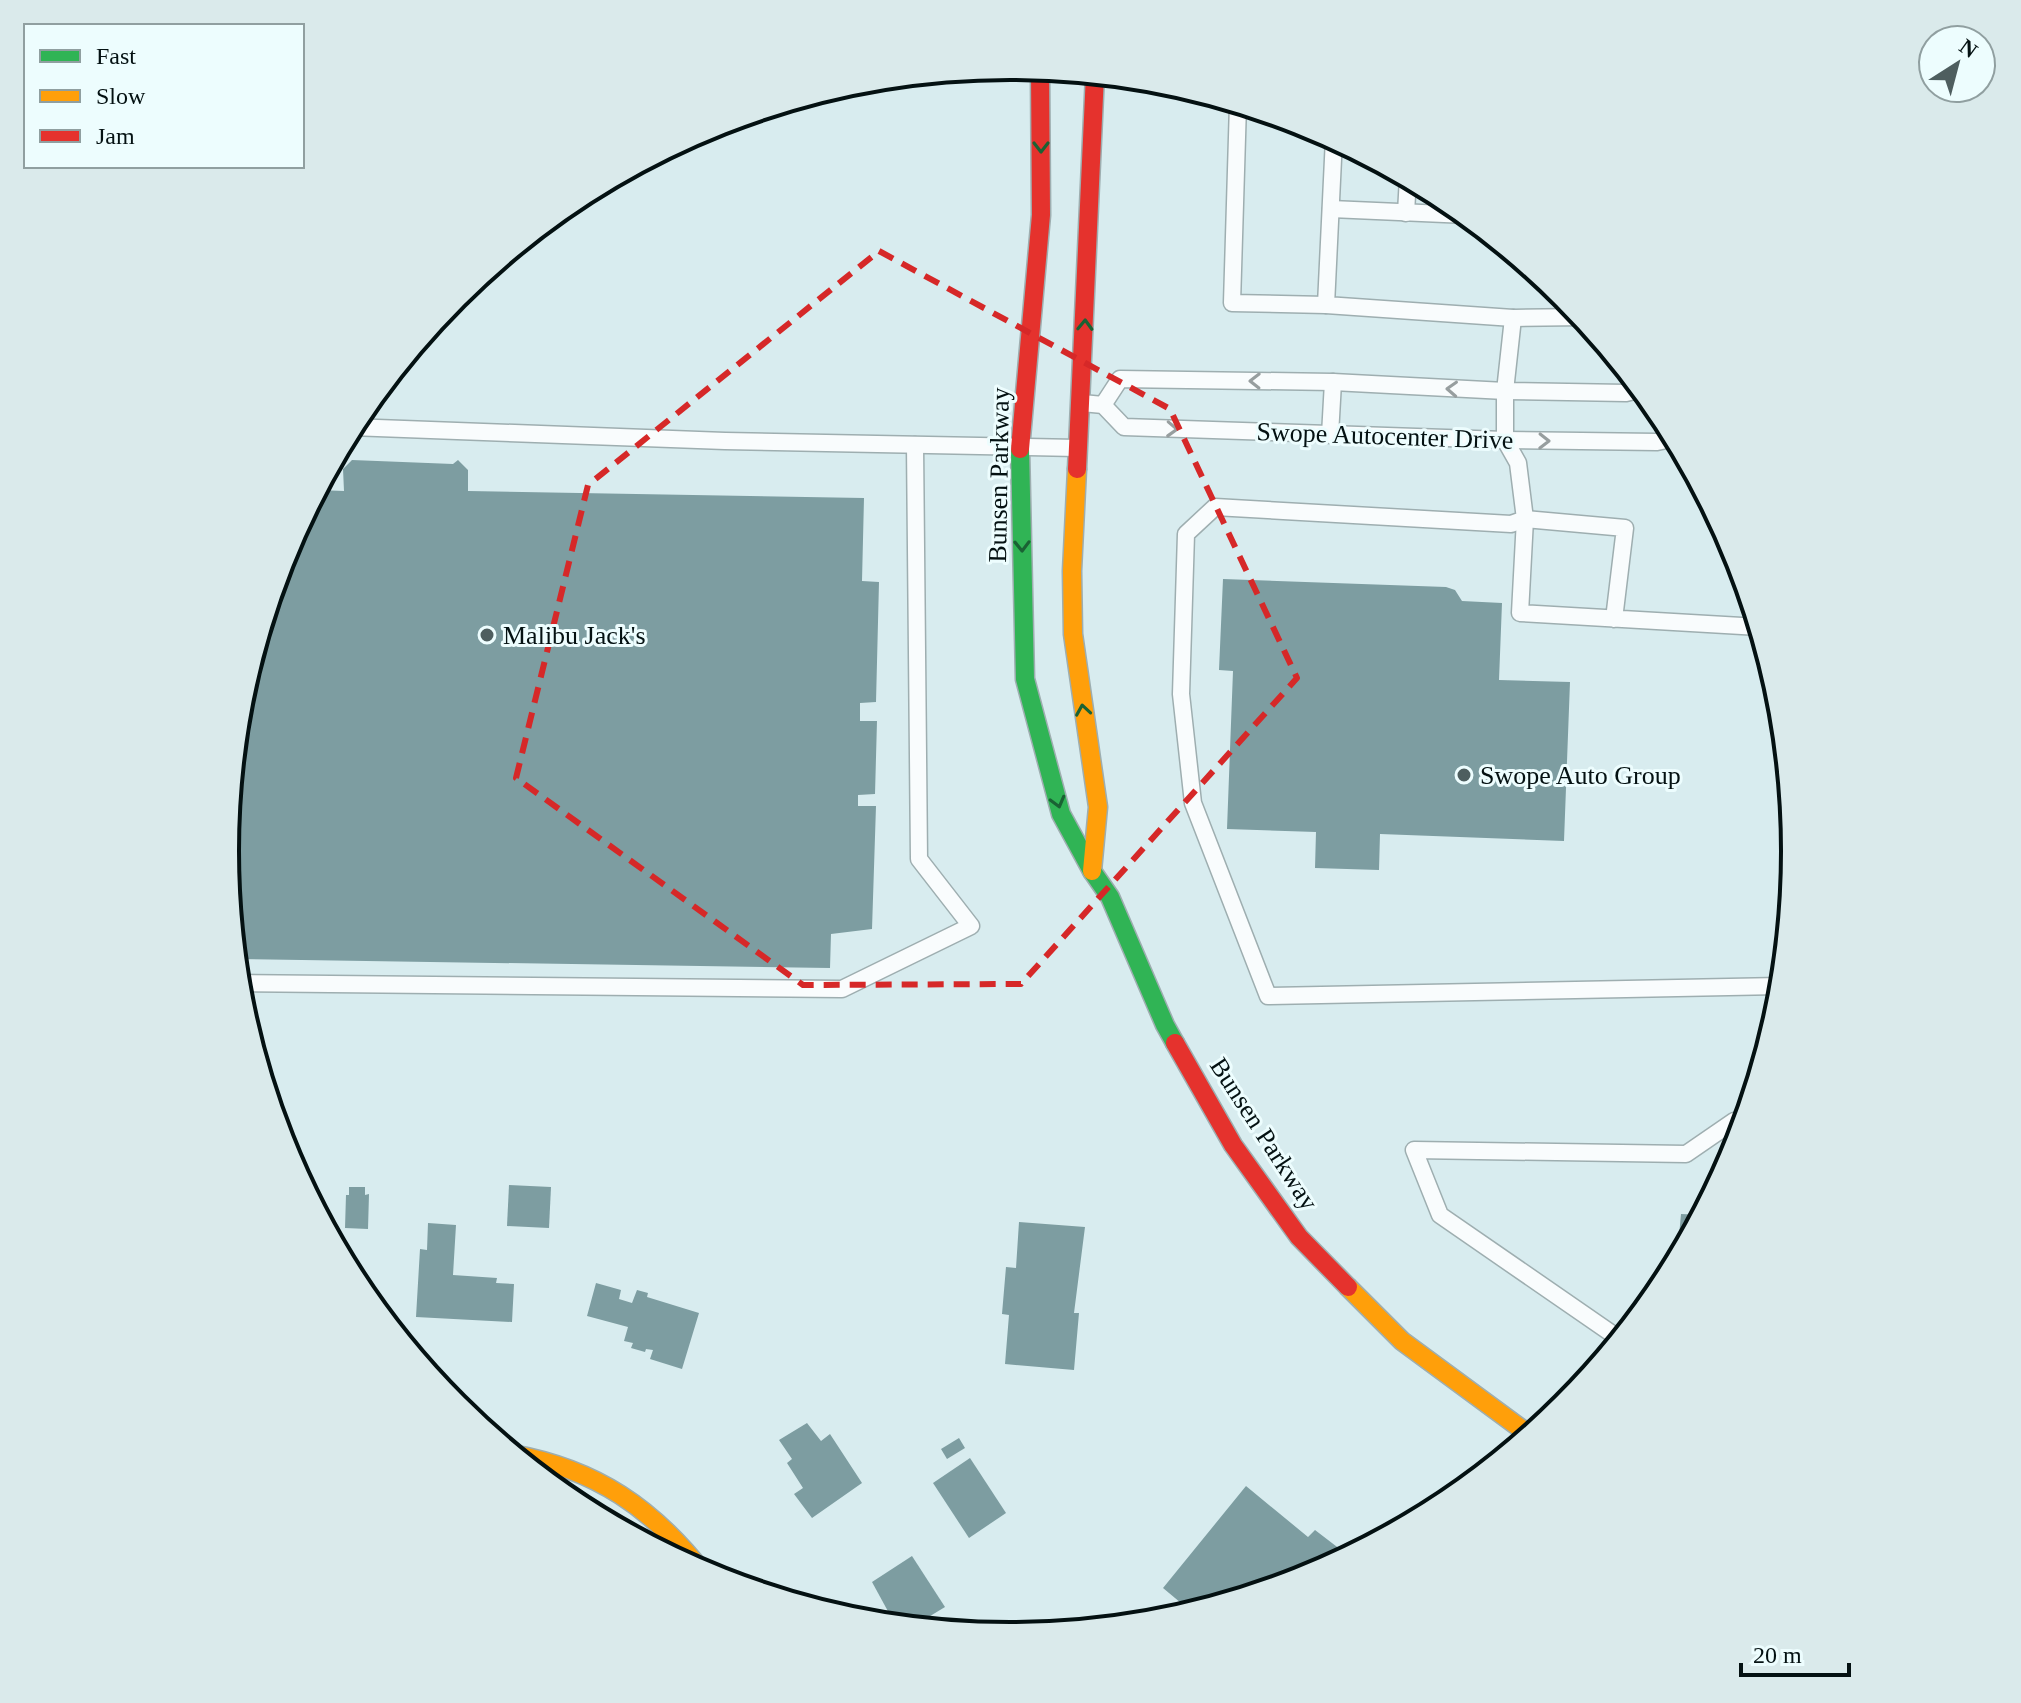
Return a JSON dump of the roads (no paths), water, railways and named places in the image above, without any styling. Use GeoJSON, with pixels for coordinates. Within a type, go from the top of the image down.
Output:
{"type":"FeatureCollection","features":[{"type":"Feature","properties":{"kind":"street","name":"Bunsen Parkway"},"geometry":{"type":"LineString","coordinates":[[1040,81],[1041,215],[1020,447],[1025,679],[1061,814],[1110,897],[1165,1025],[1233,1145],[1299,1237],[1402,1341],[1522,1429]]}},
{"type":"Feature","properties":{"kind":"street"},"geometry":{"type":"LineString","coordinates":[[1092,871],[1098,807],[1073,634],[1072,571],[1095,85]]}},
{"type":"Feature","properties":{"kind":"street"},"geometry":{"type":"LineString","coordinates":[[534,1459],[556,1463],[593,1478],[625,1497],[658,1522],[682,1549]]}},
{"type":"Feature","properties":{"kind":"lane"},"geometry":{"type":"LineString","coordinates":[[1238,115],[1232,303],[1326,305],[1513,318],[1567,317]]}},
{"type":"Feature","properties":{"kind":"lane"},"geometry":{"type":"LineString","coordinates":[[1326,305],[1333,152]]}},
{"type":"Feature","properties":{"kind":"lane"},"geometry":{"type":"LineString","coordinates":[[1406,213],[1407,190]]}},
{"type":"Feature","properties":{"kind":"lane"},"geometry":{"type":"LineString","coordinates":[[1331,209],[1445,214]]}},
{"type":"Feature","properties":{"kind":"lane"},"geometry":{"type":"LineString","coordinates":[[1513,318],[1505,391],[1505,440],[1518,463],[1525,519],[1520,613],[1748,626]]}},
{"type":"Feature","properties":{"kind":"lane","name":"Swope Autocenter Drive"},"geometry":{"type":"LineString","coordinates":[[1630,392],[1505,391],[1333,382],[1120,379],[1103,405],[1124,427],[1505,440],[1663,441]]}},
{"type":"Feature","properties":{"kind":"lane"},"geometry":{"type":"LineString","coordinates":[[1330,435],[1333,382]]}},
{"type":"Feature","properties":{"kind":"lane"},"geometry":{"type":"LineString","coordinates":[[1082,403],[1103,405]]}},
{"type":"Feature","properties":{"kind":"lane"},"geometry":{"type":"LineString","coordinates":[[366,427],[1079,448]]}},
{"type":"Feature","properties":{"kind":"lane"},"geometry":{"type":"LineString","coordinates":[[251,983],[842,989],[971,926],[919,859],[915,445]]}},
{"type":"Feature","properties":{"kind":"lane"},"geometry":{"type":"LineString","coordinates":[[1614,619],[1625,528],[1525,519],[1511,524],[1215,507],[1186,534],[1181,694],[1193,803],[1268,996],[1770,986]]}},
{"type":"Feature","properties":{"kind":"lane"},"geometry":{"type":"LineString","coordinates":[[1612,1334],[1440,1215],[1414,1150],[1686,1154],[1732,1122]]}},
{"type":"Feature","properties":{"kind":"place","name":"Malibu Jack's"},"geometry":{"type":"Point","coordinates":[487,635]}},
{"type":"Feature","properties":{"kind":"place","name":"Swope Auto Group"},"geometry":{"type":"Point","coordinates":[1464,775]}}]}
